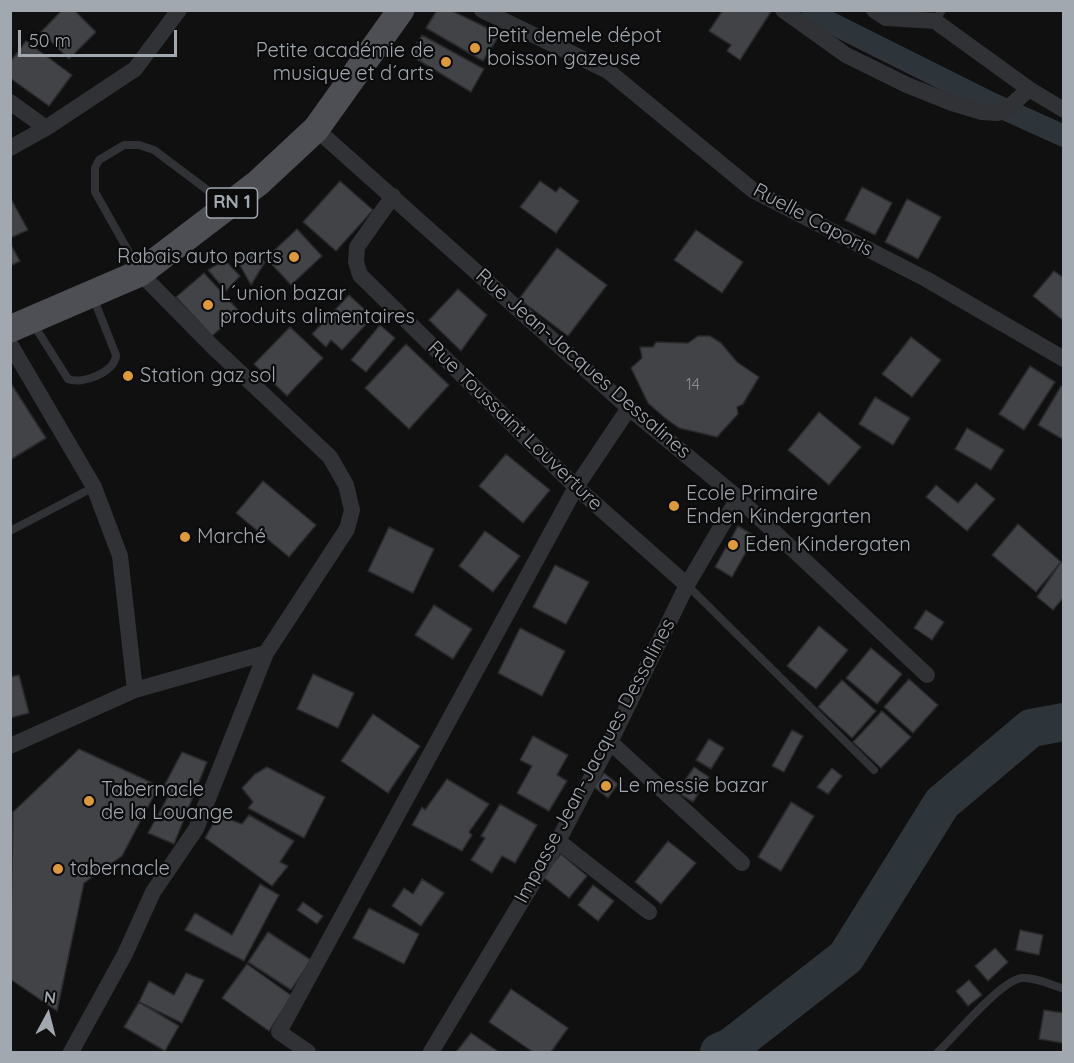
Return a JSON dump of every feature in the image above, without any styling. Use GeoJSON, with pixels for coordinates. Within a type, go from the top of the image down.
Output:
{"type":"FeatureCollection","features":[{"type":"Feature","properties":{"kind":"main road","name":"RN 1"},"geometry":{"type":"LineString","coordinates":[[21,326],[140,273],[258,183],[316,129],[401,10]]}},
{"type":"Feature","properties":{"kind":"street"},"geometry":{"type":"LineString","coordinates":[[10,148],[46,128],[135,69],[179,10]]}},
{"type":"Feature","properties":{"kind":"street","name":"Ruelle Caporis"},"geometry":{"type":"LineString","coordinates":[[482,10],[608,71],[754,190],[926,279],[1064,359]]}},
{"type":"Feature","properties":{"kind":"street"},"geometry":{"type":"LineString","coordinates":[[783,10],[846,55],[907,85],[952,103],[982,112],[998,112],[1007,110],[1029,89]]}},
{"type":"Feature","properties":{"kind":"street"},"geometry":{"type":"LineString","coordinates":[[874,10],[886,18],[938,16],[1029,89],[1064,110]]}},
{"type":"Feature","properties":{"kind":"street"},"geometry":{"type":"LineString","coordinates":[[10,102],[46,128]]}},
{"type":"Feature","properties":{"kind":"street","name":"Rue Jean-Jacques Dessalines"},"geometry":{"type":"LineString","coordinates":[[316,129],[629,408],[738,498],[927,675]]}},
{"type":"Feature","properties":{"kind":"street","name":"Rue Toussaint Louverture"},"geometry":{"type":"LineString","coordinates":[[393,196],[357,247],[356,262],[360,275],[576,487],[687,585]]}},
{"type":"Feature","properties":{"kind":"street"},"geometry":{"type":"LineString","coordinates":[[71,1053],[125,954],[153,892],[196,829],[266,653],[346,529],[352,510],[346,485],[330,457],[212,346],[140,273]]}},
{"type":"Feature","properties":{"kind":"street"},"geometry":{"type":"LineString","coordinates":[[10,344],[94,487],[120,556],[135,690]]}},
{"type":"Feature","properties":{"kind":"street"},"geometry":{"type":"LineString","coordinates":[[308,1053],[279,1032],[576,487],[629,408]]}},
{"type":"Feature","properties":{"kind":"street","name":"Impasse Jean-Jacques Dessalines"},"geometry":{"type":"LineString","coordinates":[[431,1053],[558,841],[610,742],[687,585],[738,498]]}},
{"type":"Feature","properties":{"kind":"street"},"geometry":{"type":"LineString","coordinates":[[10,746],[135,690],[266,653]]}},
{"type":"Feature","properties":{"kind":"street"},"geometry":{"type":"LineString","coordinates":[[610,742],[742,863]]}},
{"type":"Feature","properties":{"kind":"street"},"geometry":{"type":"LineString","coordinates":[[558,841],[649,912]]}},
{"type":"Feature","properties":{"kind":"lane"},"geometry":{"type":"LineString","coordinates":[[140,273],[95,192],[95,168],[99,160],[124,145],[139,145],[154,150],[228,206]]}},
{"type":"Feature","properties":{"kind":"lane"},"geometry":{"type":"LineString","coordinates":[[21,326],[68,379],[74,382],[92,377],[111,368],[116,362],[116,355],[92,294]]}},
{"type":"Feature","properties":{"kind":"lane"},"geometry":{"type":"LineString","coordinates":[[10,531],[94,487]]}},
{"type":"Feature","properties":{"kind":"lane"},"geometry":{"type":"LineString","coordinates":[[687,585],[874,770]]}},
{"type":"Feature","properties":{"kind":"lane"},"geometry":{"type":"LineString","coordinates":[[938,1053],[1002,987],[1019,978],[1030,978],[1064,989]]}},
{"type":"Feature","properties":{"kind":"building"},"geometry":{"type":"Polygon","coordinates":[[[62,10],[74,10],[96,32],[69,59],[41,32],[62,10]]]}},
{"type":"Feature","properties":{"kind":"building","name":"Petit demele dépot boisson gazeuse"},"geometry":{"type":"Polygon","coordinates":[[[437,10],[450,10],[500,34],[483,61],[426,28],[437,10]]]}},
{"type":"Feature","properties":{"kind":"building"},"geometry":{"type":"Polygon","coordinates":[[[723,10],[772,10],[740,60],[727,51],[731,45],[709,31],[723,10]]]}},
{"type":"Feature","properties":{"kind":"building","name":"Petite académie de musique et d´arts"},"geometry":{"type":"Polygon","coordinates":[[[422,35],[484,69],[471,92],[410,55],[422,35]]]}},
{"type":"Feature","properties":{"kind":"building"},"geometry":{"type":"Polygon","coordinates":[[[26,41],[72,75],[49,106],[10,78],[10,62],[26,41]]]}},
{"type":"Feature","properties":{"kind":"building"},"geometry":{"type":"Polygon","coordinates":[[[340,181],[373,210],[336,251],[303,222],[340,181]]]}},
{"type":"Feature","properties":{"kind":"building"},"geometry":{"type":"Polygon","coordinates":[[[540,181],[556,192],[560,187],[579,201],[556,233],[520,207],[540,181]]]}},
{"type":"Feature","properties":{"kind":"building"},"geometry":{"type":"Polygon","coordinates":[[[862,187],[892,203],[875,235],[845,220],[862,187]]]}},
{"type":"Feature","properties":{"kind":"building"},"geometry":{"type":"Polygon","coordinates":[[[10,197],[28,230],[10,238],[10,197]]]}},
{"type":"Feature","properties":{"kind":"building"},"geometry":{"type":"Polygon","coordinates":[[[907,199],[941,217],[918,259],[885,242],[907,199]]]}},
{"type":"Feature","properties":{"kind":"building","name":"Rabais auto parts"},"geometry":{"type":"Polygon","coordinates":[[[297,229],[322,256],[291,285],[266,258],[297,229]]]}},
{"type":"Feature","properties":{"kind":"building"},"geometry":{"type":"Polygon","coordinates":[[[696,230],[743,262],[722,293],[674,260],[696,230]]]}},
{"type":"Feature","properties":{"kind":"building"},"geometry":{"type":"Polygon","coordinates":[[[10,243],[20,261],[10,266],[10,243]]]}},
{"type":"Feature","properties":{"kind":"building"},"geometry":{"type":"Polygon","coordinates":[[[557,248],[607,285],[568,336],[519,299],[557,248]]]}},
{"type":"Feature","properties":{"kind":"building"},"geometry":{"type":"Polygon","coordinates":[[[253,250],[265,262],[251,285],[237,260],[253,250]]]}},
{"type":"Feature","properties":{"kind":"building"},"geometry":{"type":"Polygon","coordinates":[[[225,260],[240,276],[226,291],[208,270],[225,260]]]}},
{"type":"Feature","properties":{"kind":"building"},"geometry":{"type":"Polygon","coordinates":[[[1054,271],[1064,278],[1064,321],[1033,296],[1054,271]]]}},
{"type":"Feature","properties":{"kind":"building","name":"L´union bazar produits alimentaires"},"geometry":{"type":"Polygon","coordinates":[[[204,273],[240,312],[212,336],[176,297],[204,273]]]}},
{"type":"Feature","properties":{"kind":"building"},"geometry":{"type":"Polygon","coordinates":[[[458,289],[487,315],[461,351],[429,320],[458,289]]]}},
{"type":"Feature","properties":{"kind":"building"},"geometry":{"type":"Polygon","coordinates":[[[349,295],[373,317],[342,350],[331,340],[326,347],[312,334],[349,295]]]}},
{"type":"Feature","properties":{"kind":"building"},"geometry":{"type":"Polygon","coordinates":[[[380,325],[395,338],[366,372],[351,360],[380,325]]]}},
{"type":"Feature","properties":{"kind":"building"},"geometry":{"type":"Polygon","coordinates":[[[290,327],[323,358],[287,396],[254,364],[290,327]]]}},
{"type":"Feature","properties":{"kind":"building"},"geometry":{"type":"Polygon","coordinates":[[[698,336],[710,336],[721,343],[737,362],[759,377],[743,404],[737,407],[738,414],[717,437],[679,428],[665,418],[648,403],[631,368],[642,358],[640,347],[653,347],[656,342],[688,343],[698,336]]]}},
{"type":"Feature","properties":{"kind":"building"},"geometry":{"type":"Polygon","coordinates":[[[911,337],[941,360],[912,397],[882,374],[911,337]]]}},
{"type":"Feature","properties":{"kind":"building"},"geometry":{"type":"Polygon","coordinates":[[[406,344],[449,385],[409,429],[365,388],[406,344]]]}},
{"type":"Feature","properties":{"kind":"building"},"geometry":{"type":"Polygon","coordinates":[[[1030,366],[1055,382],[1024,430],[999,414],[1030,366]]]}},
{"type":"Feature","properties":{"kind":"building"},"geometry":{"type":"Polygon","coordinates":[[[10,382],[46,438],[10,460],[10,382]]]}},
{"type":"Feature","properties":{"kind":"building"},"geometry":{"type":"Polygon","coordinates":[[[1061,386],[1064,387],[1064,440],[1038,425],[1061,386]]]}},
{"type":"Feature","properties":{"kind":"building"},"geometry":{"type":"Polygon","coordinates":[[[875,397],[910,418],[893,445],[859,424],[875,397]]]}},
{"type":"Feature","properties":{"kind":"building"},"geometry":{"type":"Polygon","coordinates":[[[819,412],[861,447],[829,485],[788,450],[819,412]]]}},
{"type":"Feature","properties":{"kind":"building"},"geometry":{"type":"Polygon","coordinates":[[[967,428],[1004,450],[991,470],[955,449],[967,428]]]}},
{"type":"Feature","properties":{"kind":"building"},"geometry":{"type":"Polygon","coordinates":[[[506,454],[550,490],[523,523],[479,486],[506,454]]]}},
{"type":"Feature","properties":{"kind":"building"},"geometry":{"type":"Polygon","coordinates":[[[263,481],[316,525],[289,557],[236,513],[263,481]]]}},
{"type":"Feature","properties":{"kind":"building"},"geometry":{"type":"Polygon","coordinates":[[[976,483],[995,499],[967,531],[926,497],[936,485],[958,503],[976,483]]]}},
{"type":"Feature","properties":{"kind":"building"},"geometry":{"type":"Polygon","coordinates":[[[1018,524],[1061,562],[1036,592],[992,555],[1018,524]]]}},
{"type":"Feature","properties":{"kind":"building"},"geometry":{"type":"Polygon","coordinates":[[[738,526],[755,536],[732,577],[715,567],[738,526]]]}},
{"type":"Feature","properties":{"kind":"building"},"geometry":{"type":"Polygon","coordinates":[[[389,527],[434,549],[413,593],[368,571],[389,527]]]}},
{"type":"Feature","properties":{"kind":"building"},"geometry":{"type":"Polygon","coordinates":[[[485,531],[520,556],[493,592],[459,566],[485,531]]]}},
{"type":"Feature","properties":{"kind":"building"},"geometry":{"type":"Polygon","coordinates":[[[1061,562],[1064,563],[1064,597],[1053,610],[1037,597],[1061,562]]]}},
{"type":"Feature","properties":{"kind":"building"},"geometry":{"type":"Polygon","coordinates":[[[555,565],[589,582],[566,624],[533,607],[555,565]]]}},
{"type":"Feature","properties":{"kind":"building"},"geometry":{"type":"Polygon","coordinates":[[[434,605],[472,629],[453,659],[415,635],[434,605]]]}},
{"type":"Feature","properties":{"kind":"building"},"geometry":{"type":"Polygon","coordinates":[[[926,610],[944,622],[932,640],[914,628],[926,610]]]}},
{"type":"Feature","properties":{"kind":"building"},"geometry":{"type":"Polygon","coordinates":[[[819,626],[848,650],[816,689],[787,666],[819,626]]]}},
{"type":"Feature","properties":{"kind":"building"},"geometry":{"type":"Polygon","coordinates":[[[520,628],[565,651],[542,696],[498,673],[520,628]]]}},
{"type":"Feature","properties":{"kind":"building"},"geometry":{"type":"Polygon","coordinates":[[[871,648],[902,674],[877,704],[846,678],[871,648]]]}},
{"type":"Feature","properties":{"kind":"building"},"geometry":{"type":"Polygon","coordinates":[[[313,674],[354,693],[338,728],[297,709],[313,674]]]}},
{"type":"Feature","properties":{"kind":"building"},"geometry":{"type":"Polygon","coordinates":[[[19,675],[29,713],[10,718],[10,677],[19,675]]]}},
{"type":"Feature","properties":{"kind":"building"},"geometry":{"type":"Polygon","coordinates":[[[909,679],[938,705],[913,733],[884,707],[909,679]]]}},
{"type":"Feature","properties":{"kind":"building"},"geometry":{"type":"Polygon","coordinates":[[[842,680],[876,711],[852,738],[818,707],[842,680]]]}},
{"type":"Feature","properties":{"kind":"building"},"geometry":{"type":"Polygon","coordinates":[[[882,711],[911,737],[881,768],[853,742],[882,711]]]}},
{"type":"Feature","properties":{"kind":"building"},"geometry":{"type":"Polygon","coordinates":[[[373,714],[420,746],[388,793],[341,761],[373,714]]]}},
{"type":"Feature","properties":{"kind":"building"},"geometry":{"type":"Polygon","coordinates":[[[792,730],[803,736],[784,772],[772,766],[792,730]]]}},
{"type":"Feature","properties":{"kind":"building"},"geometry":{"type":"Polygon","coordinates":[[[533,736],[568,755],[557,775],[567,781],[549,811],[517,793],[532,766],[520,760],[533,736]]]}},
{"type":"Feature","properties":{"kind":"building"},"geometry":{"type":"Polygon","coordinates":[[[709,739],[724,748],[711,769],[696,760],[709,739]]]}},
{"type":"Feature","properties":{"kind":"building","name":"tabernacle"},"geometry":{"type":"Polygon","coordinates":[[[79,749],[159,786],[122,856],[84,883],[57,1011],[10,979],[13,812],[79,749]]]}},
{"type":"Feature","properties":{"kind":"building"},"geometry":{"type":"Polygon","coordinates":[[[182,752],[207,762],[174,844],[148,833],[171,791],[163,788],[182,752]]]}},
{"type":"Feature","properties":{"kind":"building"},"geometry":{"type":"Polygon","coordinates":[[[267,767],[325,797],[304,838],[248,808],[253,802],[242,788],[255,774],[267,767]]]}},
{"type":"Feature","properties":{"kind":"building"},"geometry":{"type":"Polygon","coordinates":[[[694,767],[709,777],[693,802],[677,792],[694,767]]]}},
{"type":"Feature","properties":{"kind":"building"},"geometry":{"type":"Polygon","coordinates":[[[832,768],[842,776],[828,794],[817,787],[832,768]]]}},
{"type":"Feature","properties":{"kind":"building"},"geometry":{"type":"Polygon","coordinates":[[[604,773],[618,784],[608,798],[594,787],[604,773]]]}},
{"type":"Feature","properties":{"kind":"building"},"geometry":{"type":"Polygon","coordinates":[[[447,779],[489,804],[469,832],[472,835],[462,851],[412,825],[422,807],[425,810],[447,779]]]}},
{"type":"Feature","properties":{"kind":"building"},"geometry":{"type":"Polygon","coordinates":[[[791,802],[814,816],[781,871],[758,857],[791,802]]]}},
{"type":"Feature","properties":{"kind":"building"},"geometry":{"type":"Polygon","coordinates":[[[500,804],[537,825],[515,863],[502,856],[492,873],[471,860],[485,838],[481,836],[500,804]]]}},
{"type":"Feature","properties":{"kind":"building"},"geometry":{"type":"Polygon","coordinates":[[[218,815],[242,824],[249,815],[294,841],[280,862],[288,866],[272,886],[205,838],[218,815]]]}},
{"type":"Feature","properties":{"kind":"building"},"geometry":{"type":"Polygon","coordinates":[[[668,841],[696,863],[661,904],[635,882],[668,841]]]}},
{"type":"Feature","properties":{"kind":"building"},"geometry":{"type":"Polygon","coordinates":[[[561,854],[587,876],[569,898],[542,876],[561,854]]]}},
{"type":"Feature","properties":{"kind":"building"},"geometry":{"type":"Polygon","coordinates":[[[422,879],[444,893],[421,926],[392,906],[404,888],[413,894],[422,879]]]}},
{"type":"Feature","properties":{"kind":"building"},"geometry":{"type":"Polygon","coordinates":[[[260,884],[279,895],[244,961],[185,930],[195,913],[232,935],[260,884]]]}},
{"type":"Feature","properties":{"kind":"building"},"geometry":{"type":"Polygon","coordinates":[[[593,885],[614,901],[598,921],[578,905],[593,885]]]}},
{"type":"Feature","properties":{"kind":"building"},"geometry":{"type":"Polygon","coordinates":[[[303,902],[323,916],[317,924],[297,910],[303,902]]]}},
{"type":"Feature","properties":{"kind":"building"},"geometry":{"type":"Polygon","coordinates":[[[369,908],[419,934],[404,964],[353,938],[369,908]]]}},
{"type":"Feature","properties":{"kind":"building"},"geometry":{"type":"Polygon","coordinates":[[[1020,930],[1043,935],[1039,955],[1016,950],[1020,930]]]}},
{"type":"Feature","properties":{"kind":"building"},"geometry":{"type":"Polygon","coordinates":[[[268,932],[311,960],[291,990],[248,962],[268,932]]]}},
{"type":"Feature","properties":{"kind":"building"},"geometry":{"type":"Polygon","coordinates":[[[995,948],[1008,962],[988,981],[975,966],[995,948]]]}},
{"type":"Feature","properties":{"kind":"building"},"geometry":{"type":"Polygon","coordinates":[[[247,964],[292,996],[269,1031],[222,998],[247,964]]]}},
{"type":"Feature","properties":{"kind":"building"},"geometry":{"type":"Polygon","coordinates":[[[186,973],[204,980],[182,1023],[139,1002],[149,981],[174,995],[186,973]]]}},
{"type":"Feature","properties":{"kind":"building"},"geometry":{"type":"Polygon","coordinates":[[[969,980],[982,995],[968,1006],[956,991],[969,980]]]}},
{"type":"Feature","properties":{"kind":"building"},"geometry":{"type":"Polygon","coordinates":[[[511,989],[568,1028],[551,1052],[533,1052],[489,1022],[511,989]]]}},
{"type":"Feature","properties":{"kind":"building"},"geometry":{"type":"Polygon","coordinates":[[[139,1002],[179,1026],[165,1051],[124,1027],[139,1002]]]}},
{"type":"Feature","properties":{"kind":"building"},"geometry":{"type":"Polygon","coordinates":[[[1044,1010],[1064,1013],[1063,1043],[1039,1039],[1044,1010]]]}},
{"type":"Feature","properties":{"kind":"building"},"geometry":{"type":"Polygon","coordinates":[[[471,1033],[499,1052],[456,1052],[471,1033]]]}},
{"type":"Feature","properties":{"kind":"waterway"},"geometry":{"type":"LineString","coordinates":[[812,10],[825,20],[991,103],[1064,136]]}},
{"type":"Feature","properties":{"kind":"waterway"},"geometry":{"type":"LineString","coordinates":[[719,1052],[732,1046],[846,957],[942,803],[1031,728],[1064,722]]}},
{"type":"Feature","properties":{"kind":"place","name":"Petit demele dépot boisson gazeuse"},"geometry":{"type":"Point","coordinates":[475,48]}},
{"type":"Feature","properties":{"kind":"place","name":"Petite académie de musique et d´arts"},"geometry":{"type":"Point","coordinates":[446,62]}},
{"type":"Feature","properties":{"kind":"place","name":"Rabais auto parts"},"geometry":{"type":"Point","coordinates":[294,257]}},
{"type":"Feature","properties":{"kind":"place","name":"L´union bazar produits alimentaires"},"geometry":{"type":"Point","coordinates":[208,305]}},
{"type":"Feature","properties":{"kind":"place","name":"Station gaz sol"},"geometry":{"type":"Point","coordinates":[128,376]}},
{"type":"Feature","properties":{"kind":"place","name":"Ecole Primaire Enden Kindergarten"},"geometry":{"type":"Point","coordinates":[674,506]}},
{"type":"Feature","properties":{"kind":"place","name":"Marché"},"geometry":{"type":"Point","coordinates":[185,537]}},
{"type":"Feature","properties":{"kind":"place","name":"Eden Kindergaten"},"geometry":{"type":"Point","coordinates":[733,545]}},
{"type":"Feature","properties":{"kind":"place","name":"Le messie bazar"},"geometry":{"type":"Point","coordinates":[606,786]}},
{"type":"Feature","properties":{"kind":"place","name":"Tabernacle de la Louange"},"geometry":{"type":"Point","coordinates":[89,801]}},
{"type":"Feature","properties":{"kind":"place","name":"tabernacle"},"geometry":{"type":"Point","coordinates":[58,869]}}]}
